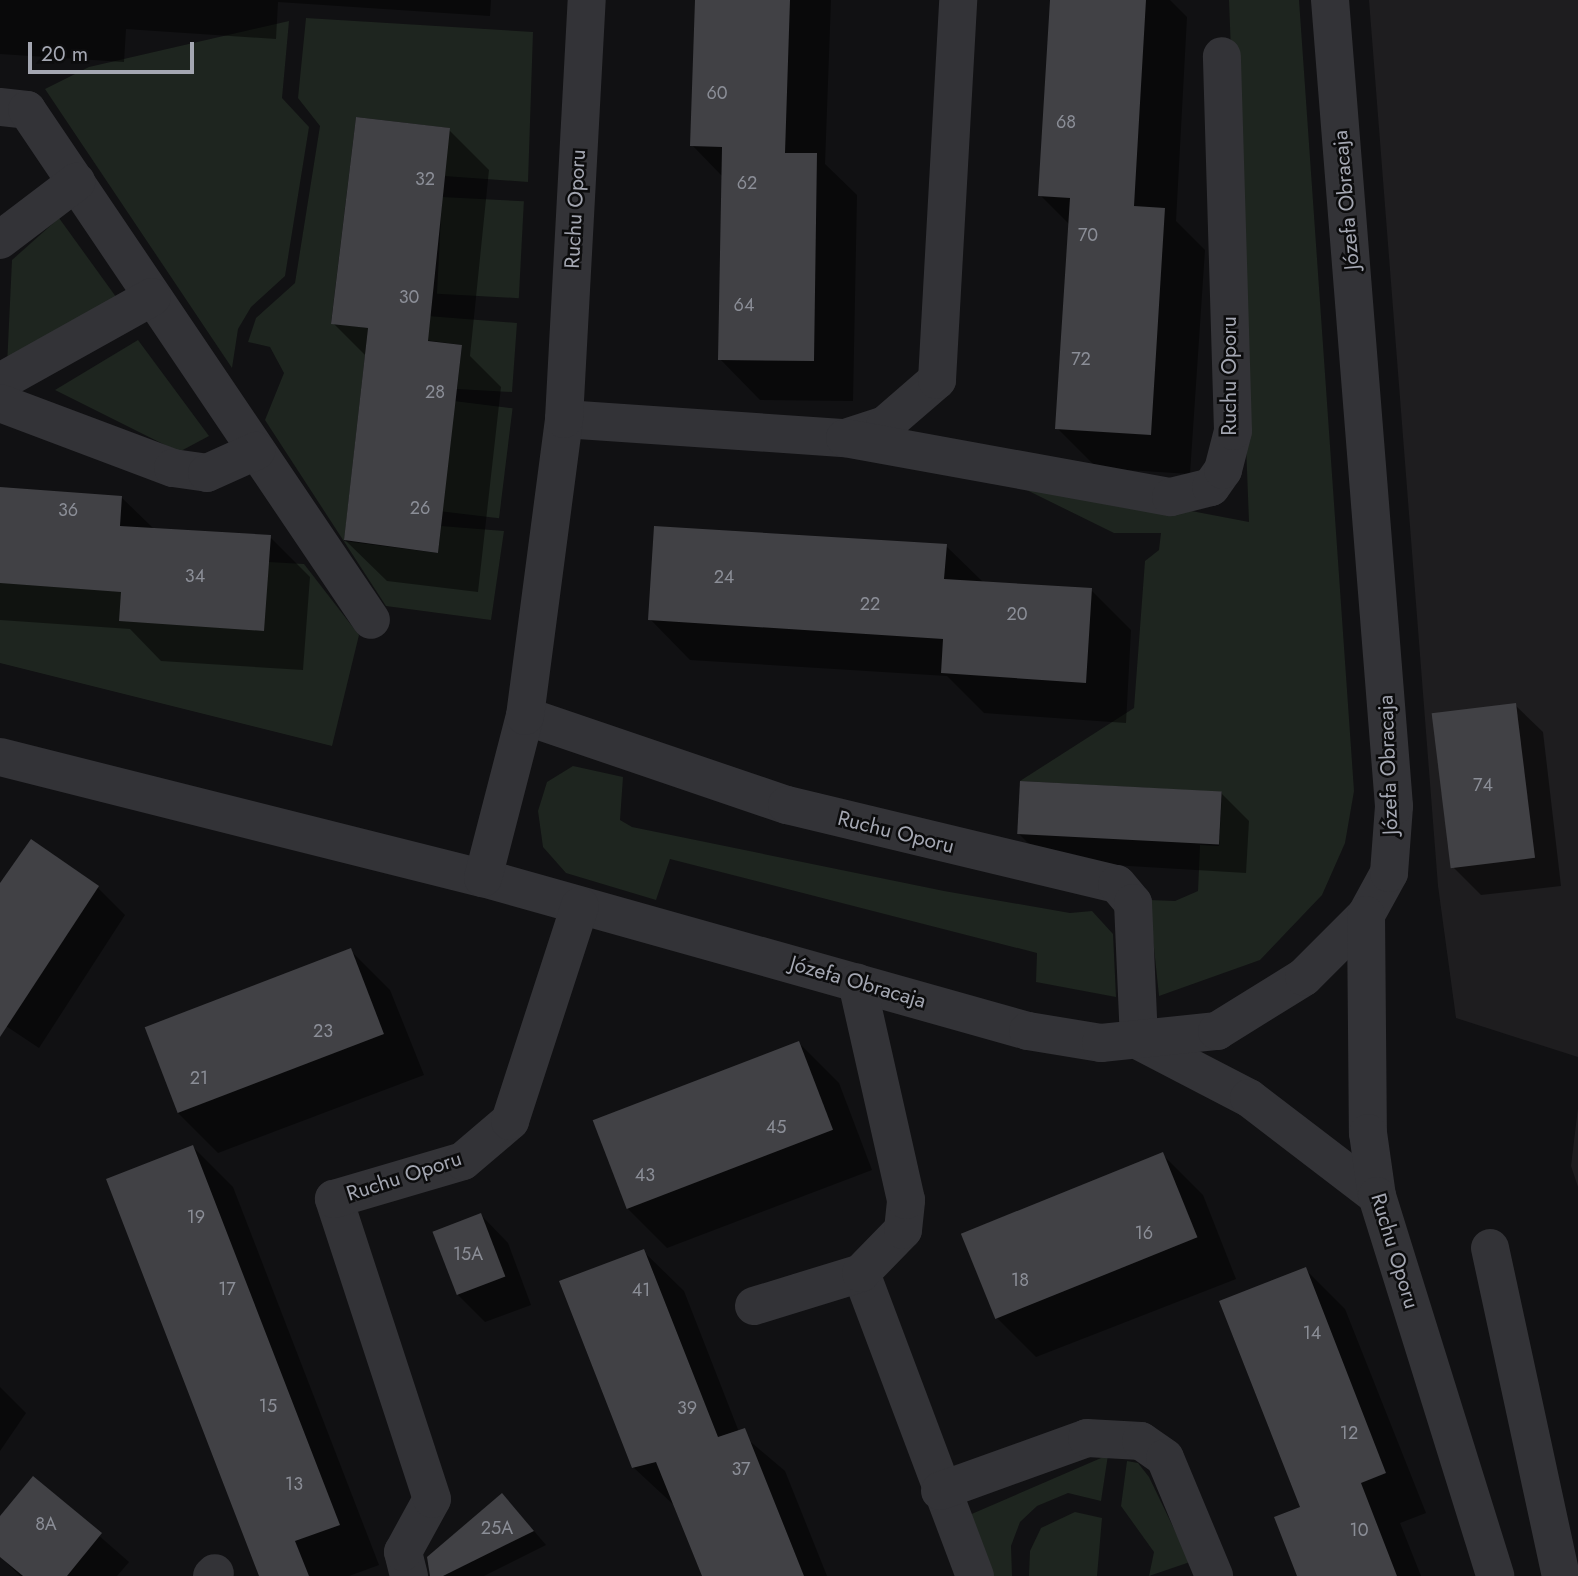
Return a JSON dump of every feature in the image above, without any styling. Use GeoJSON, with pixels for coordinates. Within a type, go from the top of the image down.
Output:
{"type":"FeatureCollection","features":[{"type":"Feature","properties":{"kind":"street","name":"Ruchu Oporu"},"geometry":{"type":"LineString","coordinates":[[483,878],[525,716],[564,419],[587,0]]}},
{"type":"Feature","properties":{"kind":"street","name":"Ruchu Oporu"},"geometry":{"type":"LineString","coordinates":[[845,438],[885,425],[937,380],[958,0]]}},
{"type":"Feature","properties":{"kind":"street","name":"Józefa Obracaja"},"geometry":{"type":"LineString","coordinates":[[483,878],[1028,1031],[1101,1043],[1217,1031],[1304,977],[1366,915],[1389,873],[1394,806],[1330,0]]}},
{"type":"Feature","properties":{"kind":"street","name":"Ruchu Oporu"},"geometry":{"type":"LineString","coordinates":[[564,419],[845,438],[1171,496],[1211,487],[1223,470],[1233,431],[1222,56]]}},
{"type":"Feature","properties":{"kind":"street"},"geometry":{"type":"LineString","coordinates":[[0,107],[27,110],[371,620]]}},
{"type":"Feature","properties":{"kind":"street"},"geometry":{"type":"LineString","coordinates":[[0,240],[76,182]]}},
{"type":"Feature","properties":{"kind":"street"},"geometry":{"type":"LineString","coordinates":[[0,382],[152,297]]}},
{"type":"Feature","properties":{"kind":"street"},"geometry":{"type":"LineString","coordinates":[[0,403],[173,468],[207,473],[256,451]]}},
{"type":"Feature","properties":{"kind":"street","name":"Ruchu Oporu"},"geometry":{"type":"LineString","coordinates":[[525,716],[787,805],[1117,884],[1133,903],[1139,1041]]}},
{"type":"Feature","properties":{"kind":"street"},"geometry":{"type":"LineString","coordinates":[[0,757],[483,878]]}},
{"type":"Feature","properties":{"kind":"street","name":"Ruchu Oporu"},"geometry":{"type":"LineString","coordinates":[[409,1576],[403,1552],[432,1499],[334,1199],[463,1161],[510,1121],[580,906]]}},
{"type":"Feature","properties":{"kind":"street","name":"Ruchu Oporu"},"geometry":{"type":"LineString","coordinates":[[1366,915],[1368,1133],[1377,1196],[1495,1576]]}},
{"type":"Feature","properties":{"kind":"street"},"geometry":{"type":"LineString","coordinates":[[754,1306],[861,1273],[903,1230],[906,1200],[857,982]]}},
{"type":"Feature","properties":{"kind":"street"},"geometry":{"type":"LineString","coordinates":[[1139,1041],[1249,1098],[1377,1196]]}},
{"type":"Feature","properties":{"kind":"street"},"geometry":{"type":"LineString","coordinates":[[1490,1248],[1561,1576]]}},
{"type":"Feature","properties":{"kind":"street"},"geometry":{"type":"LineString","coordinates":[[861,1273],[940,1491],[975,1576]]}},
{"type":"Feature","properties":{"kind":"street"},"geometry":{"type":"LineString","coordinates":[[940,1491],[1087,1438],[1141,1441],[1164,1458],[1214,1576]]}},
{"type":"Feature","properties":{"kind":"shaded area"},"geometry":{"type":"Polygon","coordinates":[[[1229,0],[1299,0],[1354,791],[1345,843],[1322,895],[1260,960],[1159,996],[1149,900],[1175,901],[1198,891],[1200,845],[1219,846],[1222,792],[1020,781],[1134,708],[1145,561],[1159,550],[1161,533],[1114,533],[992,473],[1249,522],[1229,0]]]}},
{"type":"Feature","properties":{"kind":"shaded area"},"geometry":{"type":"Polygon","coordinates":[[[1369,0],[1578,0],[1578,1057],[1456,1018],[1438,886],[1369,0]]]}},
{"type":"Feature","properties":{"kind":"shaded area"},"geometry":{"type":"Polygon","coordinates":[[[306,18],[533,32],[528,182],[444,176],[449,128],[356,117],[331,323],[368,328],[344,541],[438,553],[441,526],[504,531],[491,620],[386,606],[265,420],[284,373],[270,347],[248,342],[256,318],[295,283],[320,126],[298,98],[306,18]]]}},
{"type":"Feature","properties":{"kind":"shaded area"},"geometry":{"type":"Polygon","coordinates":[[[289,21],[282,98],[309,127],[285,276],[251,307],[238,329],[232,368],[45,89],[89,67],[289,21]]]}},
{"type":"Feature","properties":{"kind":"shaded area"},"geometry":{"type":"Polygon","coordinates":[[[442,197],[524,201],[519,298],[437,294],[442,197]]]}},
{"type":"Feature","properties":{"kind":"shaded area"},"geometry":{"type":"Polygon","coordinates":[[[59,218],[119,301],[7,366],[12,260],[59,218]]]}},
{"type":"Feature","properties":{"kind":"shaded area"},"geometry":{"type":"Polygon","coordinates":[[[428,316],[517,323],[512,392],[457,389],[462,345],[425,340],[428,316]]]}},
{"type":"Feature","properties":{"kind":"shaded area"},"geometry":{"type":"Polygon","coordinates":[[[138,340],[209,436],[179,452],[55,390],[138,340]]]}},
{"type":"Feature","properties":{"kind":"shaded area"},"geometry":{"type":"Polygon","coordinates":[[[454,401],[513,408],[499,518],[440,511],[454,401]]]}},
{"type":"Feature","properties":{"kind":"shaded area"},"geometry":{"type":"Polygon","coordinates":[[[269,562],[304,564],[359,635],[332,746],[0,663],[0,582],[269,562]]]}},
{"type":"Feature","properties":{"kind":"shaded area"},"geometry":{"type":"Polygon","coordinates":[[[573,766],[623,777],[620,820],[632,827],[944,891],[1070,913],[1092,911],[1113,934],[1116,997],[1036,982],[1037,953],[670,859],[656,900],[566,873],[543,847],[538,811],[547,782],[573,766]]]}},
{"type":"Feature","properties":{"kind":"shaded area"},"geometry":{"type":"Polygon","coordinates":[[[1578,1108],[1578,1187],[1571,1166],[1578,1108]]]}},
{"type":"Feature","properties":{"kind":"shaded area"},"geometry":{"type":"Polygon","coordinates":[[[1108,1455],[1101,1501],[1068,1493],[1037,1506],[1020,1522],[1011,1546],[1012,1576],[990,1576],[967,1516],[1108,1455]]]}},
{"type":"Feature","properties":{"kind":"shaded area"},"geometry":{"type":"Polygon","coordinates":[[[1127,1461],[1138,1463],[1149,1477],[1190,1562],[1149,1576],[1154,1552],[1121,1506],[1127,1461]]]}},
{"type":"Feature","properties":{"kind":"shaded area"},"geometry":{"type":"Polygon","coordinates":[[[1075,1512],[1102,1518],[1097,1576],[1029,1576],[1030,1551],[1041,1528],[1075,1512]]]}},
{"type":"Feature","properties":{"kind":"building"},"geometry":{"type":"Polygon","coordinates":[[[695,0],[790,0],[785,153],[817,153],[814,361],[718,360],[722,147],[690,146],[695,0]]]}},
{"type":"Feature","properties":{"kind":"building"},"geometry":{"type":"Polygon","coordinates":[[[1050,0],[1146,0],[1134,206],[1165,208],[1151,435],[1055,429],[1070,198],[1038,196],[1050,0]]]}},
{"type":"Feature","properties":{"kind":"building"},"geometry":{"type":"Polygon","coordinates":[[[356,117],[450,128],[428,341],[462,345],[438,553],[344,540],[368,328],[331,324],[356,117]]]}},
{"type":"Feature","properties":{"kind":"building"},"geometry":{"type":"Polygon","coordinates":[[[0,487],[122,496],[120,526],[271,535],[264,631],[119,621],[121,592],[0,583],[0,487]]]}},
{"type":"Feature","properties":{"kind":"building"},"geometry":{"type":"Polygon","coordinates":[[[654,526],[947,544],[944,579],[1092,588],[1086,683],[941,673],[943,639],[648,620],[654,526]]]}},
{"type":"Feature","properties":{"kind":"building"},"geometry":{"type":"Polygon","coordinates":[[[1516,703],[1535,858],[1451,868],[1432,713],[1516,703]]]}},
{"type":"Feature","properties":{"kind":"building"},"geometry":{"type":"Polygon","coordinates":[[[1020,781],[1222,792],[1219,844],[1017,834],[1020,781]]]}},
{"type":"Feature","properties":{"kind":"building"},"geometry":{"type":"Polygon","coordinates":[[[31,839],[99,886],[0,1037],[0,883],[31,839]]]}},
{"type":"Feature","properties":{"kind":"building"},"geometry":{"type":"Polygon","coordinates":[[[351,948],[384,1034],[178,1113],[145,1027],[351,948]]]}},
{"type":"Feature","properties":{"kind":"building"},"geometry":{"type":"Polygon","coordinates":[[[799,1041],[833,1130],[627,1209],[593,1120],[799,1041]]]}},
{"type":"Feature","properties":{"kind":"building"},"geometry":{"type":"Polygon","coordinates":[[[193,1145],[340,1525],[295,1541],[309,1576],[259,1576],[106,1179],[193,1145]]]}},
{"type":"Feature","properties":{"kind":"building"},"geometry":{"type":"Polygon","coordinates":[[[1163,1152],[1197,1237],[995,1319],[961,1234],[1163,1152]]]}},
{"type":"Feature","properties":{"kind":"building"},"geometry":{"type":"Polygon","coordinates":[[[481,1213],[505,1276],[457,1295],[432,1232],[481,1213]]]}},
{"type":"Feature","properties":{"kind":"building"},"geometry":{"type":"Polygon","coordinates":[[[644,1249],[718,1437],[745,1428],[804,1576],[702,1576],[656,1462],[632,1468],[559,1281],[644,1249]]]}},
{"type":"Feature","properties":{"kind":"building"},"geometry":{"type":"Polygon","coordinates":[[[1306,1267],[1386,1473],[1361,1483],[1397,1576],[1297,1576],[1274,1517],[1300,1507],[1219,1301],[1306,1267]]]}},
{"type":"Feature","properties":{"kind":"building"},"geometry":{"type":"Polygon","coordinates":[[[33,1476],[102,1533],[67,1576],[23,1576],[0,1557],[0,1516],[33,1476]]]}},
{"type":"Feature","properties":{"kind":"building"},"geometry":{"type":"Polygon","coordinates":[[[502,1493],[534,1531],[443,1576],[430,1576],[427,1557],[502,1493]]]}}]}
